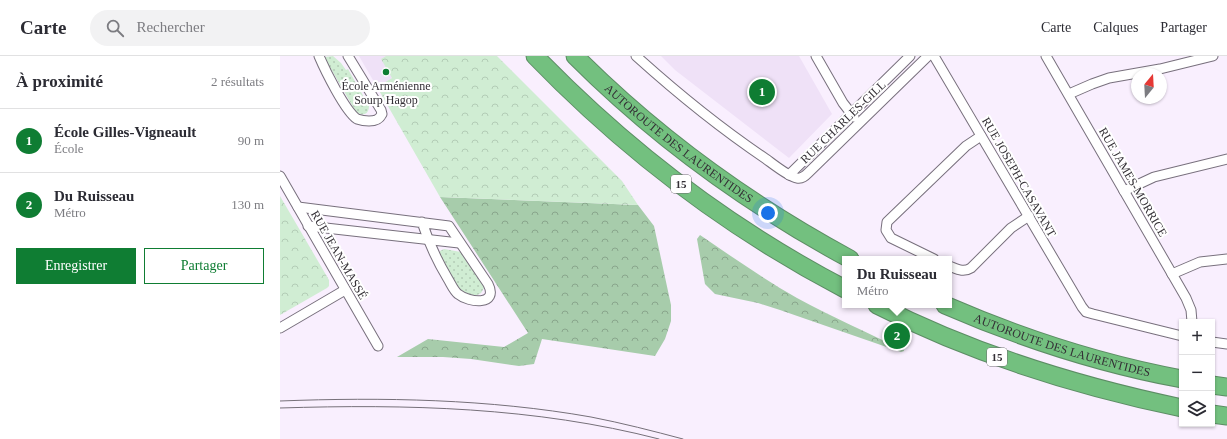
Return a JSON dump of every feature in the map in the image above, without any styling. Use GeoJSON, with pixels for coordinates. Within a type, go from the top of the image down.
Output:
{"type":"FeatureCollection","features":[{"type":"Feature","properties":{"kind":"highway","name":"15"},"geometry":{"type":"LineString","coordinates":[[535,56],[606,124],[651,162],[692,193],[756,237],[842,287]]}},
{"type":"Feature","properties":{"kind":"highway","name":"AUTOROUTE DES LAURENTIDES"},"geometry":{"type":"LineString","coordinates":[[575,56],[639,114],[701,164],[777,216],[845,256]]}},
{"type":"Feature","properties":{"kind":"highway","name":"15"},"geometry":{"type":"LineString","coordinates":[[884,308],[967,345],[1028,367],[1114,393],[1179,407]]}},
{"type":"Feature","properties":{"kind":"highway","name":"AUTOROUTE DES LAURENTIDES"},"geometry":{"type":"LineString","coordinates":[[952,308],[998,327],[1043,342],[1120,365],[1179,378]]}},
{"type":"Feature","properties":{"kind":"highway"},"geometry":{"type":"LineString","coordinates":[[1215,385],[1227,387]]}},
{"type":"Feature","properties":{"kind":"highway"},"geometry":{"type":"LineString","coordinates":[[1215,414],[1227,416]]}},
{"type":"Feature","properties":{"kind":"street"},"geometry":{"type":"LineString","coordinates":[[319,56],[345,104],[357,119],[367,121],[376,120],[380,118],[382,114],[381,110],[348,56]]}},
{"type":"Feature","properties":{"kind":"street"},"geometry":{"type":"LineString","coordinates":[[636,56],[708,117],[789,175]]}},
{"type":"Feature","properties":{"kind":"street"},"geometry":{"type":"LineString","coordinates":[[816,56],[843,103],[859,123]]}},
{"type":"Feature","properties":{"kind":"street","name":"RUE CHARLES-GILL"},"geometry":{"type":"LineString","coordinates":[[910,56],[789,175],[798,178],[805,175],[928,56]]}},
{"type":"Feature","properties":{"kind":"street","name":"RUE JOSEPH-CASAVANT"},"geometry":{"type":"LineString","coordinates":[[934,56],[1084,310],[1093,314],[1179,335]]}},
{"type":"Feature","properties":{"kind":"street","name":"RUE JAMES-MORRICE"},"geometry":{"type":"LineString","coordinates":[[1046,56],[1172,274],[1189,305],[1192,319]]}},
{"type":"Feature","properties":{"kind":"street"},"geometry":{"type":"LineString","coordinates":[[1069,94],[1109,78],[1213,56]]}},
{"type":"Feature","properties":{"kind":"street"},"geometry":{"type":"LineString","coordinates":[[928,256],[891,238],[886,230],[887,222],[966,146],[981,136]]}},
{"type":"Feature","properties":{"kind":"street"},"geometry":{"type":"LineString","coordinates":[[1124,191],[1154,177],[1227,159]]}},
{"type":"Feature","properties":{"kind":"street","name":"RUE JEAN-MASSÉ"},"geometry":{"type":"LineString","coordinates":[[280,176],[378,346]]}},
{"type":"Feature","properties":{"kind":"street"},"geometry":{"type":"LineString","coordinates":[[298,207],[422,222],[449,226],[490,289],[489,296],[486,300],[476,301],[462,297],[458,294],[432,253],[422,222]]}},
{"type":"Feature","properties":{"kind":"street"},"geometry":{"type":"LineString","coordinates":[[952,267],[962,271],[971,268],[1011,228],[1029,216]]}},
{"type":"Feature","properties":{"kind":"street"},"geometry":{"type":"LineString","coordinates":[[308,226],[459,243]]}},
{"type":"Feature","properties":{"kind":"street"},"geometry":{"type":"LineString","coordinates":[[1172,274],[1200,262],[1227,259]]}},
{"type":"Feature","properties":{"kind":"street"},"geometry":{"type":"LineString","coordinates":[[280,328],[345,290]]}},
{"type":"Feature","properties":{"kind":"street"},"geometry":{"type":"LineString","coordinates":[[1215,342],[1227,344]]}},
{"type":"Feature","properties":{"kind":"shaded area","name":"École Arménienne Sourp Hagop"},"geometry":{"type":"Polygon","coordinates":[[[359,56],[429,56],[377,87],[359,56]]]}},
{"type":"Feature","properties":{"kind":"shaded area"},"geometry":{"type":"Polygon","coordinates":[[[661,56],[799,56],[832,114],[789,158],[675,70],[661,56]]]}},
{"type":"Feature","properties":{"kind":"green space"},"geometry":{"type":"Polygon","coordinates":[[[333,56],[346,70],[348,69],[369,106],[367,113],[361,114],[356,112],[324,57],[333,56]]]}},
{"type":"Feature","properties":{"kind":"green space"},"geometry":{"type":"Polygon","coordinates":[[[386,56],[497,56],[622,181],[638,205],[440,197],[377,87],[392,78],[381,59],[386,56]]]}},
{"type":"Feature","properties":{"kind":"green space"},"geometry":{"type":"Polygon","coordinates":[[[280,196],[329,280],[329,286],[280,315],[280,196]]]}},
{"type":"Feature","properties":{"kind":"green space"},"geometry":{"type":"Polygon","coordinates":[[[440,197],[638,205],[654,226],[671,305],[671,321],[665,339],[655,356],[542,339],[534,364],[519,366],[471,359],[443,357],[397,357],[428,339],[504,347],[528,333],[440,197]]]}},
{"type":"Feature","properties":{"kind":"green space"},"geometry":{"type":"Polygon","coordinates":[[[700,235],[760,276],[797,298],[904,351],[901,352],[758,303],[715,294],[705,284],[697,239],[700,235]]]}},
{"type":"Feature","properties":{"kind":"green space"},"geometry":{"type":"Polygon","coordinates":[[[444,249],[461,252],[482,282],[484,288],[481,293],[474,296],[461,290],[439,255],[440,251],[444,249]]]}},
{"type":"Feature","properties":{"kind":"tram line"},"geometry":{"type":"LineString","coordinates":[[280,401],[358,399],[436,401],[514,406],[591,417],[683,439]]}},
{"type":"Feature","properties":{"kind":"tram line"},"geometry":{"type":"LineString","coordinates":[[280,408],[375,407],[471,410],[565,420],[612,428],[659,439]]}},
{"type":"Feature","properties":{"kind":"place","name":"École Arménienne Sourp Hagop"},"geometry":{"type":"Point","coordinates":[386,72]}},
{"type":"Feature","properties":{"kind":"place","name":"École Gilles-Vigneault"},"geometry":{"type":"Point","coordinates":[762,92]}},
{"type":"Feature","properties":{"kind":"place","name":"Du Ruisseau"},"geometry":{"type":"Point","coordinates":[897,336]}}]}
